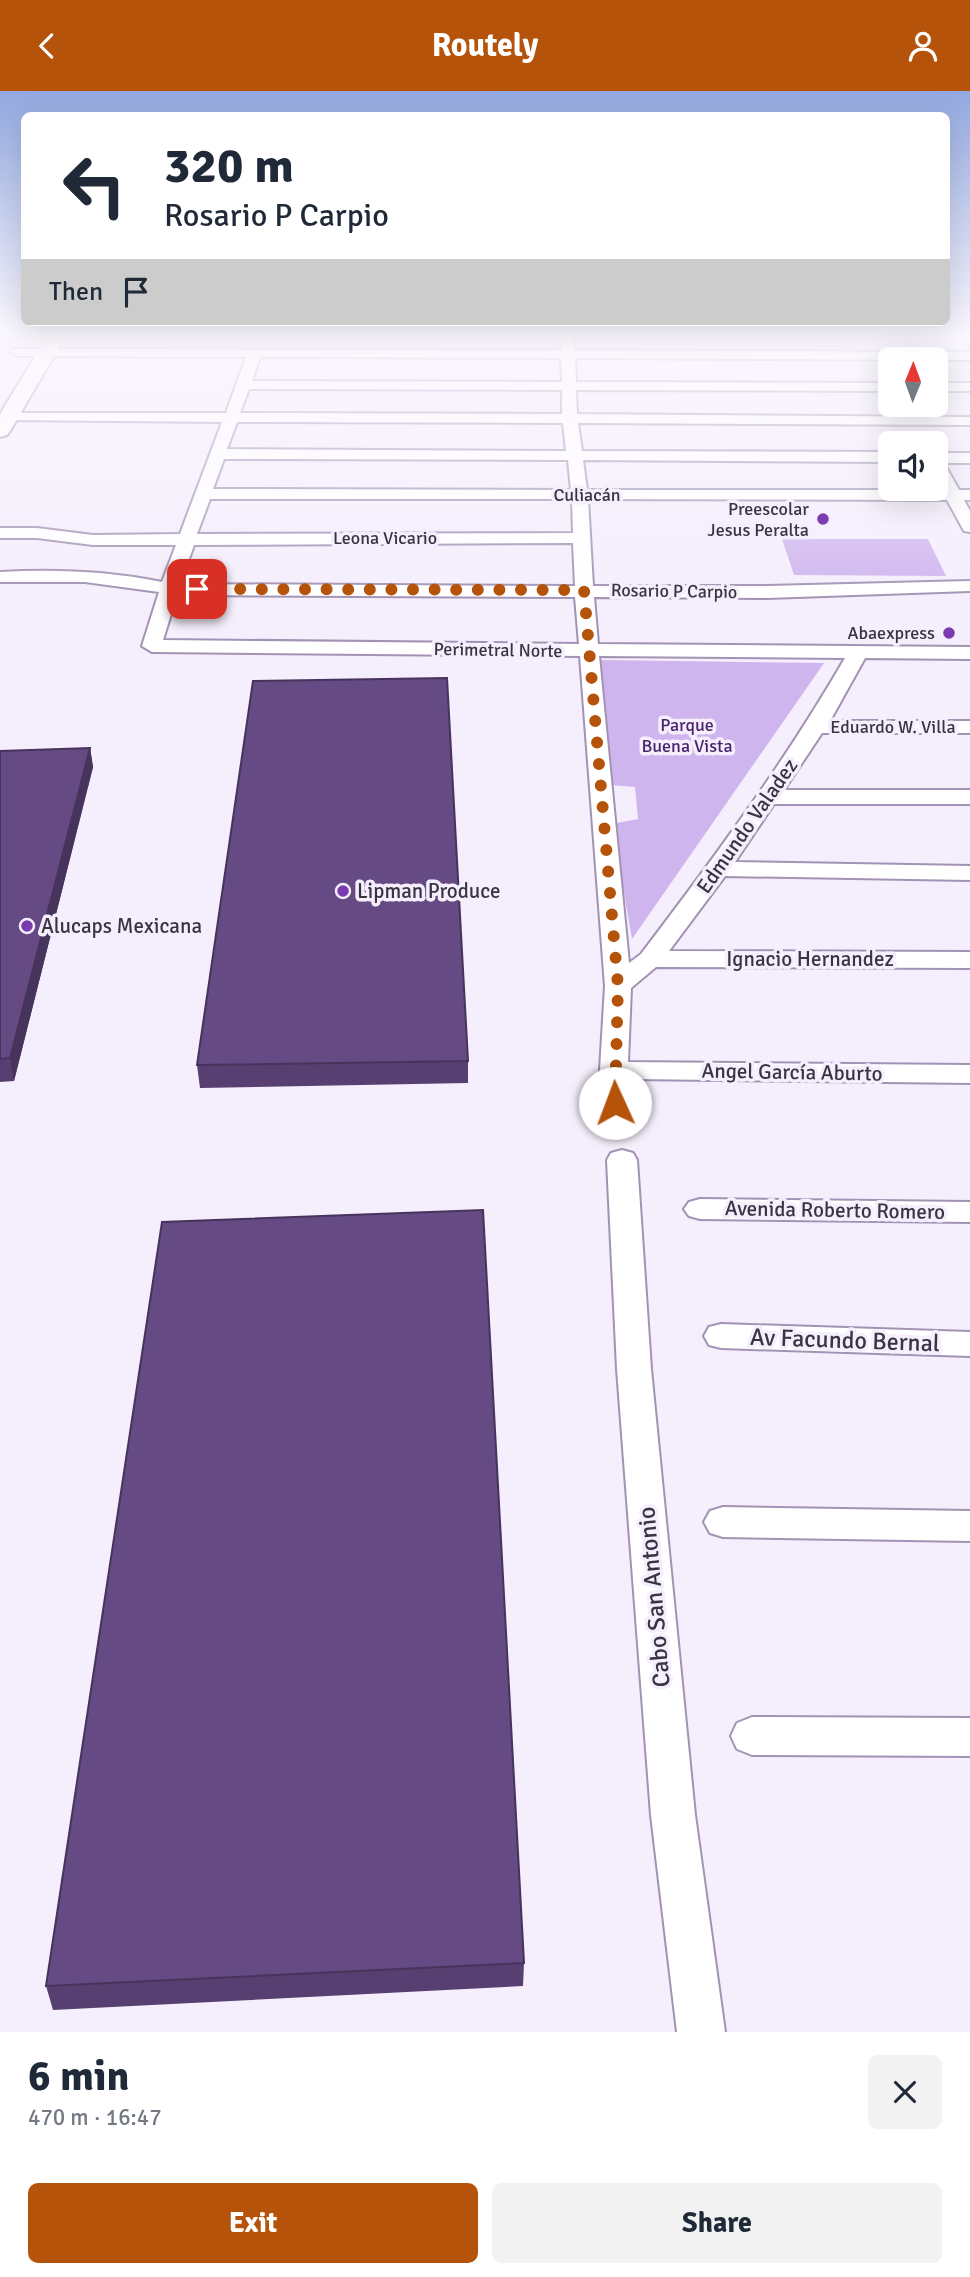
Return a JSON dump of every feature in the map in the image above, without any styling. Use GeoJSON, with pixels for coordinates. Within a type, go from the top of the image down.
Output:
{"type":"FeatureCollection","features":[{"type":"Feature","properties":{"kind":"street"},"geometry":{"type":"LineString","coordinates":[[4,424],[69,423]]}},
{"type":"Feature","properties":{"kind":"street"},"geometry":{"type":"LineString","coordinates":[[169,589],[189,538],[216,454],[230,423]]}},
{"type":"Feature","properties":{"kind":"street"},"geometry":{"type":"LineString","coordinates":[[570,423],[580,495],[584,590],[618,986],[615,1103]]}},
{"type":"Feature","properties":{"kind":"street"},"geometry":{"type":"LineString","coordinates":[[216,454],[878,457]]}},
{"type":"Feature","properties":{"kind":"street"},"geometry":{"type":"LineString","coordinates":[[948,459],[970,458]]}},
{"type":"Feature","properties":{"kind":"street"},"geometry":{"type":"LineString","coordinates":[[948,486],[970,527]]}},
{"type":"Feature","properties":{"kind":"street","name":"Culiacán"},"geometry":{"type":"LineString","coordinates":[[204,494],[970,495]]}},
{"type":"Feature","properties":{"kind":"street","name":"Leona Vicario"},"geometry":{"type":"LineString","coordinates":[[3,548],[93,540],[189,538],[581,538]]}},
{"type":"Feature","properties":{"kind":"street","name":"Rosario P Carpio"},"geometry":{"type":"LineString","coordinates":[[0,577],[86,575],[131,580],[169,589],[780,592],[970,586]]}},
{"type":"Feature","properties":{"kind":"street","name":"Perimetral Norte"},"geometry":{"type":"LineString","coordinates":[[169,589],[152,645],[970,653]]}},
{"type":"Feature","properties":{"kind":"street","name":"Edmundo Valadez"},"geometry":{"type":"LineString","coordinates":[[618,986],[650,959],[718,869],[816,727],[858,653]]}},
{"type":"Feature","properties":{"kind":"street","name":"Eduardo W. Villa"},"geometry":{"type":"LineString","coordinates":[[816,727],[970,727]]}},
{"type":"Feature","properties":{"kind":"street"},"geometry":{"type":"LineString","coordinates":[[769,797],[970,797]]}},
{"type":"Feature","properties":{"kind":"street"},"geometry":{"type":"LineString","coordinates":[[718,869],[970,873]]}},
{"type":"Feature","properties":{"kind":"street","name":"Ignacio Hernandez"},"geometry":{"type":"LineString","coordinates":[[650,959],[970,960]]}},
{"type":"Feature","properties":{"kind":"street","name":"Angel García Aburto"},"geometry":{"type":"LineString","coordinates":[[614,1070],[970,1074]]}},
{"type":"Feature","properties":{"kind":"street","name":"Cabo San Antonio"},"geometry":{"type":"LineString","coordinates":[[622,1160],[634,1369],[673,1815],[701,2032]]}},
{"type":"Feature","properties":{"kind":"street","name":"Avenida Roberto Romero"},"geometry":{"type":"LineString","coordinates":[[700,1209],[970,1212]]}},
{"type":"Feature","properties":{"kind":"street","name":"Av Facundo Bernal"},"geometry":{"type":"LineString","coordinates":[[721,1336],[970,1344]]}},
{"type":"Feature","properties":{"kind":"street"},"geometry":{"type":"LineString","coordinates":[[723,1522],[970,1526]]}},
{"type":"Feature","properties":{"kind":"street"},"geometry":{"type":"LineString","coordinates":[[751,1736],[970,1737]]}},
{"type":"Feature","properties":{"kind":"green space"},"geometry":{"type":"Polygon","coordinates":[[[782,539],[928,539],[946,576],[794,575],[782,539]]]}},
{"type":"Feature","properties":{"kind":"green space","name":"Parque Buena Vista"},"geometry":{"type":"Polygon","coordinates":[[[601,660],[824,663],[632,939],[612,824],[638,819],[635,787],[611,785],[601,660]]]}},
{"type":"Feature","properties":{"kind":"building","name":"Lipman Produce"},"geometry":{"type":"Polygon","coordinates":[[[447,678],[468,1061],[197,1065],[253,681],[447,678]]]}},
{"type":"Feature","properties":{"kind":"building","name":"Alucaps Mexicana"},"geometry":{"type":"Polygon","coordinates":[[[90,748],[10,1058],[0,1059],[0,751],[90,748]]]}},
{"type":"Feature","properties":{"kind":"building"},"geometry":{"type":"Polygon","coordinates":[[[483,1210],[524,1963],[46,1986],[162,1222],[483,1210]]]}},
{"type":"Feature","properties":{"kind":"place","name":"Preescolar Jesus Peralta"},"geometry":{"type":"Point","coordinates":[823,519]}},
{"type":"Feature","properties":{"kind":"place","name":"Abaexpress"},"geometry":{"type":"Point","coordinates":[949,633]}},
{"type":"Feature","properties":{"kind":"place","name":"Lipman Produce"},"geometry":{"type":"Point","coordinates":[343,891]}},
{"type":"Feature","properties":{"kind":"place","name":"Alucaps Mexicana"},"geometry":{"type":"Point","coordinates":[27,926]}},
{"type":"Feature","properties":{"kind":"route"},"geometry":{"type":"LineString","coordinates":[[197,589],[584,590],[619,1001],[614,1070],[615,1103]]}}]}
